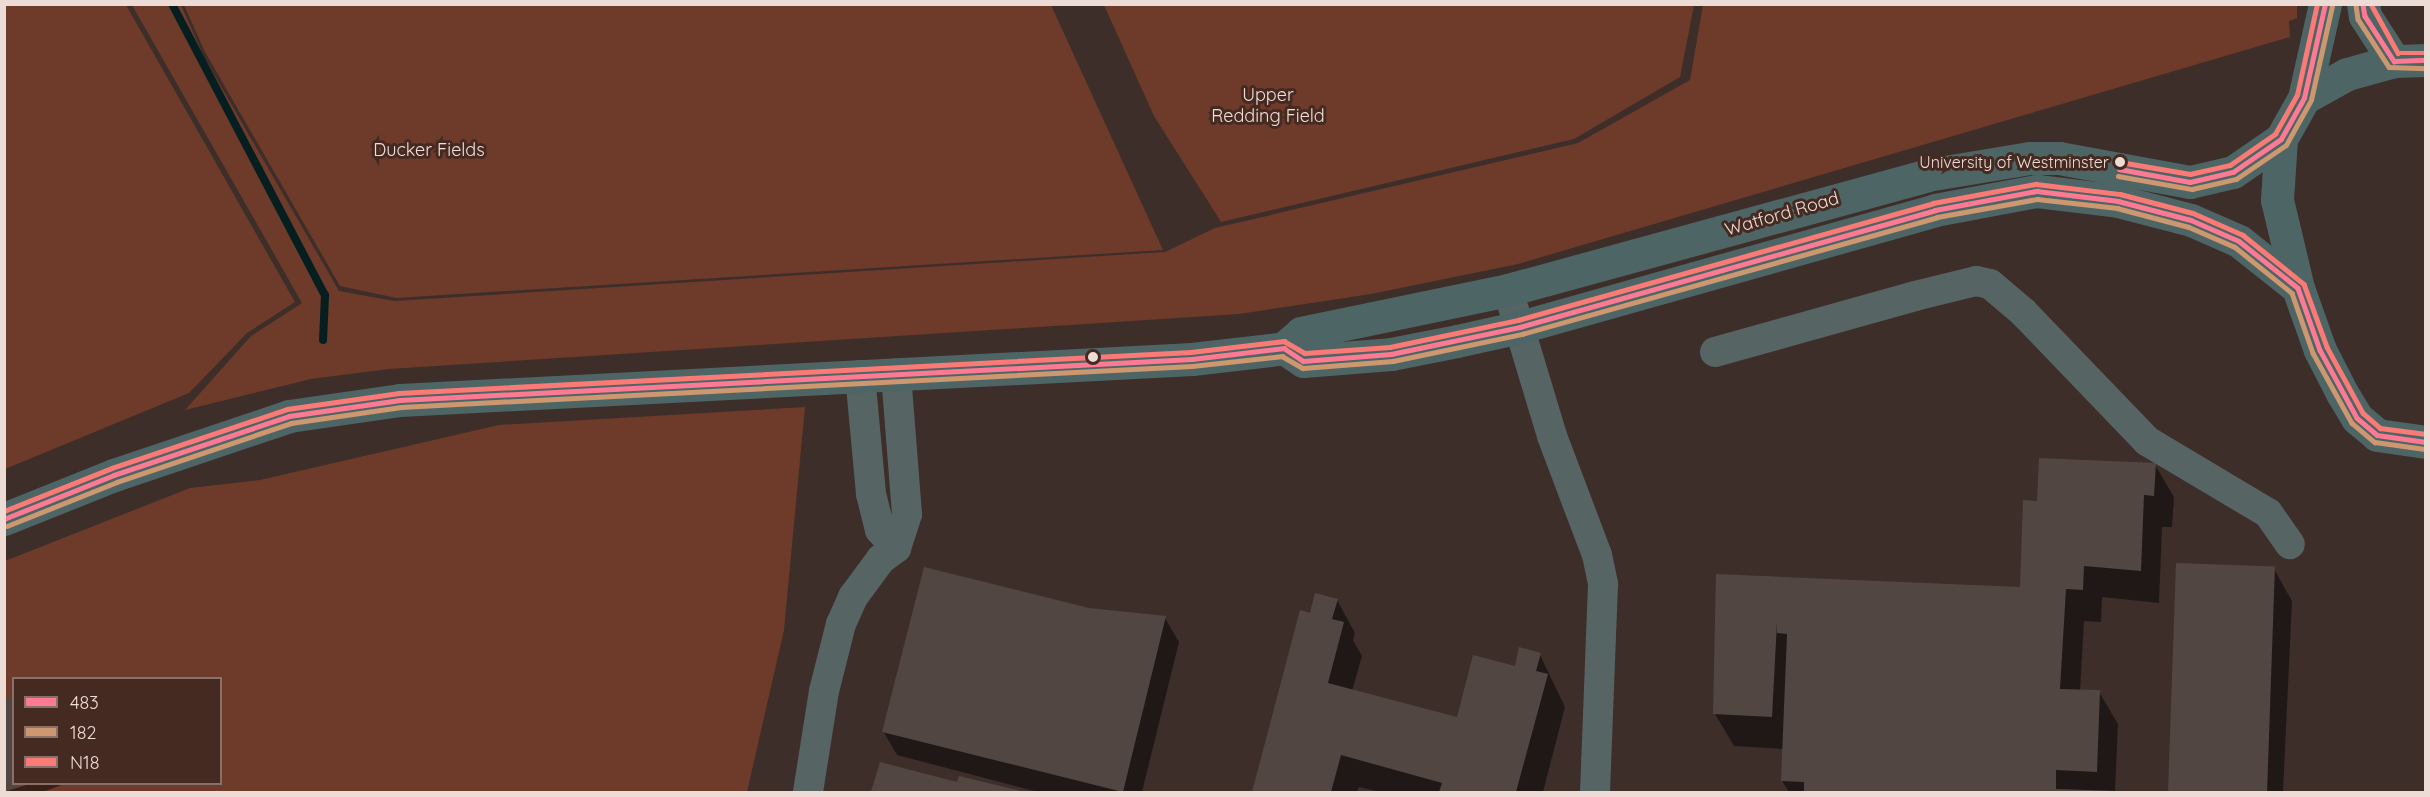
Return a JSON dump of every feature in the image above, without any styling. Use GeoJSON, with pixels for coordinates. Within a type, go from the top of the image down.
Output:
{"type":"FeatureCollection","features":[{"type":"Feature","properties":{"kind":"main road"},"geometry":{"type":"LineString","coordinates":[[2325,4],[2304,98],[2281,139],[2277,200],[2298,288],[2319,350],[2357,418],[2377,435],[2410,441]]}},
{"type":"Feature","properties":{"kind":"main road"},"geometry":{"type":"LineString","coordinates":[[2363,4],[2365,16],[2410,60]]}},
{"type":"Feature","properties":{"kind":"main road"},"geometry":{"type":"LineString","coordinates":[[2304,98],[2347,74],[2410,60]]}},
{"type":"Feature","properties":{"kind":"main road","name":"Watford Road"},"geometry":{"type":"LineString","coordinates":[[4,519],[114,475],[289,416],[400,400],[1192,359],[1284,348],[1301,333],[1508,290],[1927,175],[2031,158],[2059,158],[2190,182],[2233,172],[2281,139]]}},
{"type":"Feature","properties":{"kind":"main road"},"geometry":{"type":"LineString","coordinates":[[1284,348],[1303,361],[1391,354],[1520,327],[1935,210],[2037,191],[2118,201],[2191,219],[2239,241],[2298,288]]}},
{"type":"Feature","properties":{"kind":"street"},"geometry":{"type":"LineString","coordinates":[[1715,352],[1977,281],[1990,284],[2003,291],[2160,451],[2268,513],[2290,544]]}},
{"type":"Feature","properties":{"kind":"street"},"geometry":{"type":"LineString","coordinates":[[1508,290],[1562,468],[1597,555],[1603,584],[1595,792]]}},
{"type":"Feature","properties":{"kind":"street"},"geometry":{"type":"LineString","coordinates":[[808,792],[822,702],[841,624],[853,597],[881,559],[896,548],[907,514],[896,373]]}},
{"type":"Feature","properties":{"kind":"street"},"geometry":{"type":"LineString","coordinates":[[860,375],[872,494],[880,531],[896,548]]}},
{"type":"Feature","properties":{"kind":"green space"},"geometry":{"type":"Polygon","coordinates":[[[5,4],[126,5],[295,302],[247,333],[189,393],[5,469],[5,4]]]}},
{"type":"Feature","properties":{"kind":"green space"},"geometry":{"type":"Polygon","coordinates":[[[132,5],[181,5],[204,57],[339,291],[394,301],[1165,252],[1215,228],[1578,143],[1690,80],[1703,5],[2297,5],[2297,18],[2289,21],[2290,37],[1518,264],[1371,294],[1239,314],[389,369],[311,379],[185,410],[251,336],[302,303],[132,5]]]}},
{"type":"Feature","properties":{"kind":"green space","name":"Ducker Fields"},"geometry":{"type":"Polygon","coordinates":[[[184,5],[1051,5],[1163,250],[396,298],[340,286],[205,52],[184,5]]]}},
{"type":"Feature","properties":{"kind":"green space","name":"Upper Redding Field"},"geometry":{"type":"Polygon","coordinates":[[[1104,5],[1694,5],[1680,77],[1574,139],[1221,222],[1154,116],[1104,5]]]}},
{"type":"Feature","properties":{"kind":"green space"},"geometry":{"type":"Polygon","coordinates":[[[805,407],[784,630],[747,792],[5,792],[5,561],[190,488],[260,480],[499,425],[805,407]]]}},
{"type":"Feature","properties":{"kind":"building"},"geometry":{"type":"Polygon","coordinates":[[[2039,458],[2156,463],[2154,496],[2144,495],[2141,571],[2084,566],[2083,590],[2066,589],[2060,689],[2100,690],[2097,772],[2056,770],[2056,789],[2151,792],[1804,792],[1804,782],[1781,781],[1787,634],[1777,633],[1777,622],[1772,717],[1713,714],[1716,574],[2020,587],[2023,500],[2037,501],[2039,458]]]}},
{"type":"Feature","properties":{"kind":"building"},"geometry":{"type":"Polygon","coordinates":[[[2176,563],[2275,566],[2267,792],[2168,792],[2176,563]]]}},
{"type":"Feature","properties":{"kind":"building"},"geometry":{"type":"Polygon","coordinates":[[[924,567],[1089,608],[1166,616],[1123,792],[882,732],[924,567]]]}},
{"type":"Feature","properties":{"kind":"building"},"geometry":{"type":"Polygon","coordinates":[[[1315,593],[1338,599],[1332,619],[1344,622],[1328,683],[1457,717],[1473,655],[1515,666],[1519,647],[1541,653],[1536,671],[1548,674],[1516,792],[1439,792],[1442,783],[1341,755],[1331,792],[1252,792],[1300,610],[1310,613],[1315,593]]]}},
{"type":"Feature","properties":{"kind":"building"},"geometry":{"type":"Polygon","coordinates":[[[12,697],[12,785],[26,785],[4,792],[4,699],[12,697]]]}},
{"type":"Feature","properties":{"kind":"building"},"geometry":{"type":"Polygon","coordinates":[[[880,762],[957,782],[959,776],[1025,792],[871,792],[880,762]]]}},
{"type":"Feature","properties":{"kind":"waterway"},"geometry":{"type":"LineString","coordinates":[[172,4],[325,295],[323,340]]}},
{"type":"Feature","properties":{"kind":"transit line","name":"N18"},"geometry":{"type":"LineString","coordinates":[[2120,162],[2190,174],[2230,165],[2275,134],[2297,95],[2317,4]]}},
{"type":"Feature","properties":{"kind":"transit line","name":"483"},"geometry":{"type":"LineString","coordinates":[[2119,169],[2190,182],[2233,172],[2281,139],[2304,98],[2325,4]]}},
{"type":"Feature","properties":{"kind":"transit line","name":"483"},"geometry":{"type":"LineString","coordinates":[[2363,4],[2365,16],[2394,61],[2426,60]]}},
{"type":"Feature","properties":{"kind":"transit line","name":"N18"},"geometry":{"type":"LineString","coordinates":[[2371,4],[2398,53],[2426,53]]}},
{"type":"Feature","properties":{"kind":"transit line","name":"182"},"geometry":{"type":"LineString","coordinates":[[2356,5],[2358,19],[2389,67],[2426,68]]}},
{"type":"Feature","properties":{"kind":"transit line","name":"182"},"geometry":{"type":"LineString","coordinates":[[2118,176],[2192,189],[2236,179],[2286,145],[2311,100],[2332,6]]}},
{"type":"Feature","properties":{"kind":"transit line","name":"N18"},"geometry":{"type":"LineString","coordinates":[[4,511],[112,468],[287,409],[399,393],[1191,352],[1284,341],[1305,353],[1390,347],[1518,320],[1933,203],[2036,184],[2120,194],[2193,213],[2243,235],[2304,284],[2327,347],[2363,413],[2380,428],[2426,434]]}},
{"type":"Feature","properties":{"kind":"transit line","name":"483"},"geometry":{"type":"LineString","coordinates":[[4,519],[114,475],[289,416],[400,400],[1192,359],[1284,348],[1303,361],[1391,354],[1520,327],[1935,210],[2037,191],[2118,201],[2191,220],[2239,241],[2298,288],[2320,350],[2357,418],[2377,435],[2426,442]]}},
{"type":"Feature","properties":{"kind":"transit line","name":"182"},"geometry":{"type":"LineString","coordinates":[[7,526],[117,482],[291,423],[401,407],[1192,366],[1282,356],[1303,368],[1393,361],[1522,334],[1937,217],[2037,199],[2117,208],[2189,227],[2235,247],[2292,293],[2313,353],[2352,423],[2375,442],[2425,449]]}},
{"type":"Feature","properties":{"kind":"place","name":"University of Westminster"},"geometry":{"type":"Point","coordinates":[2120,162]}}]}
